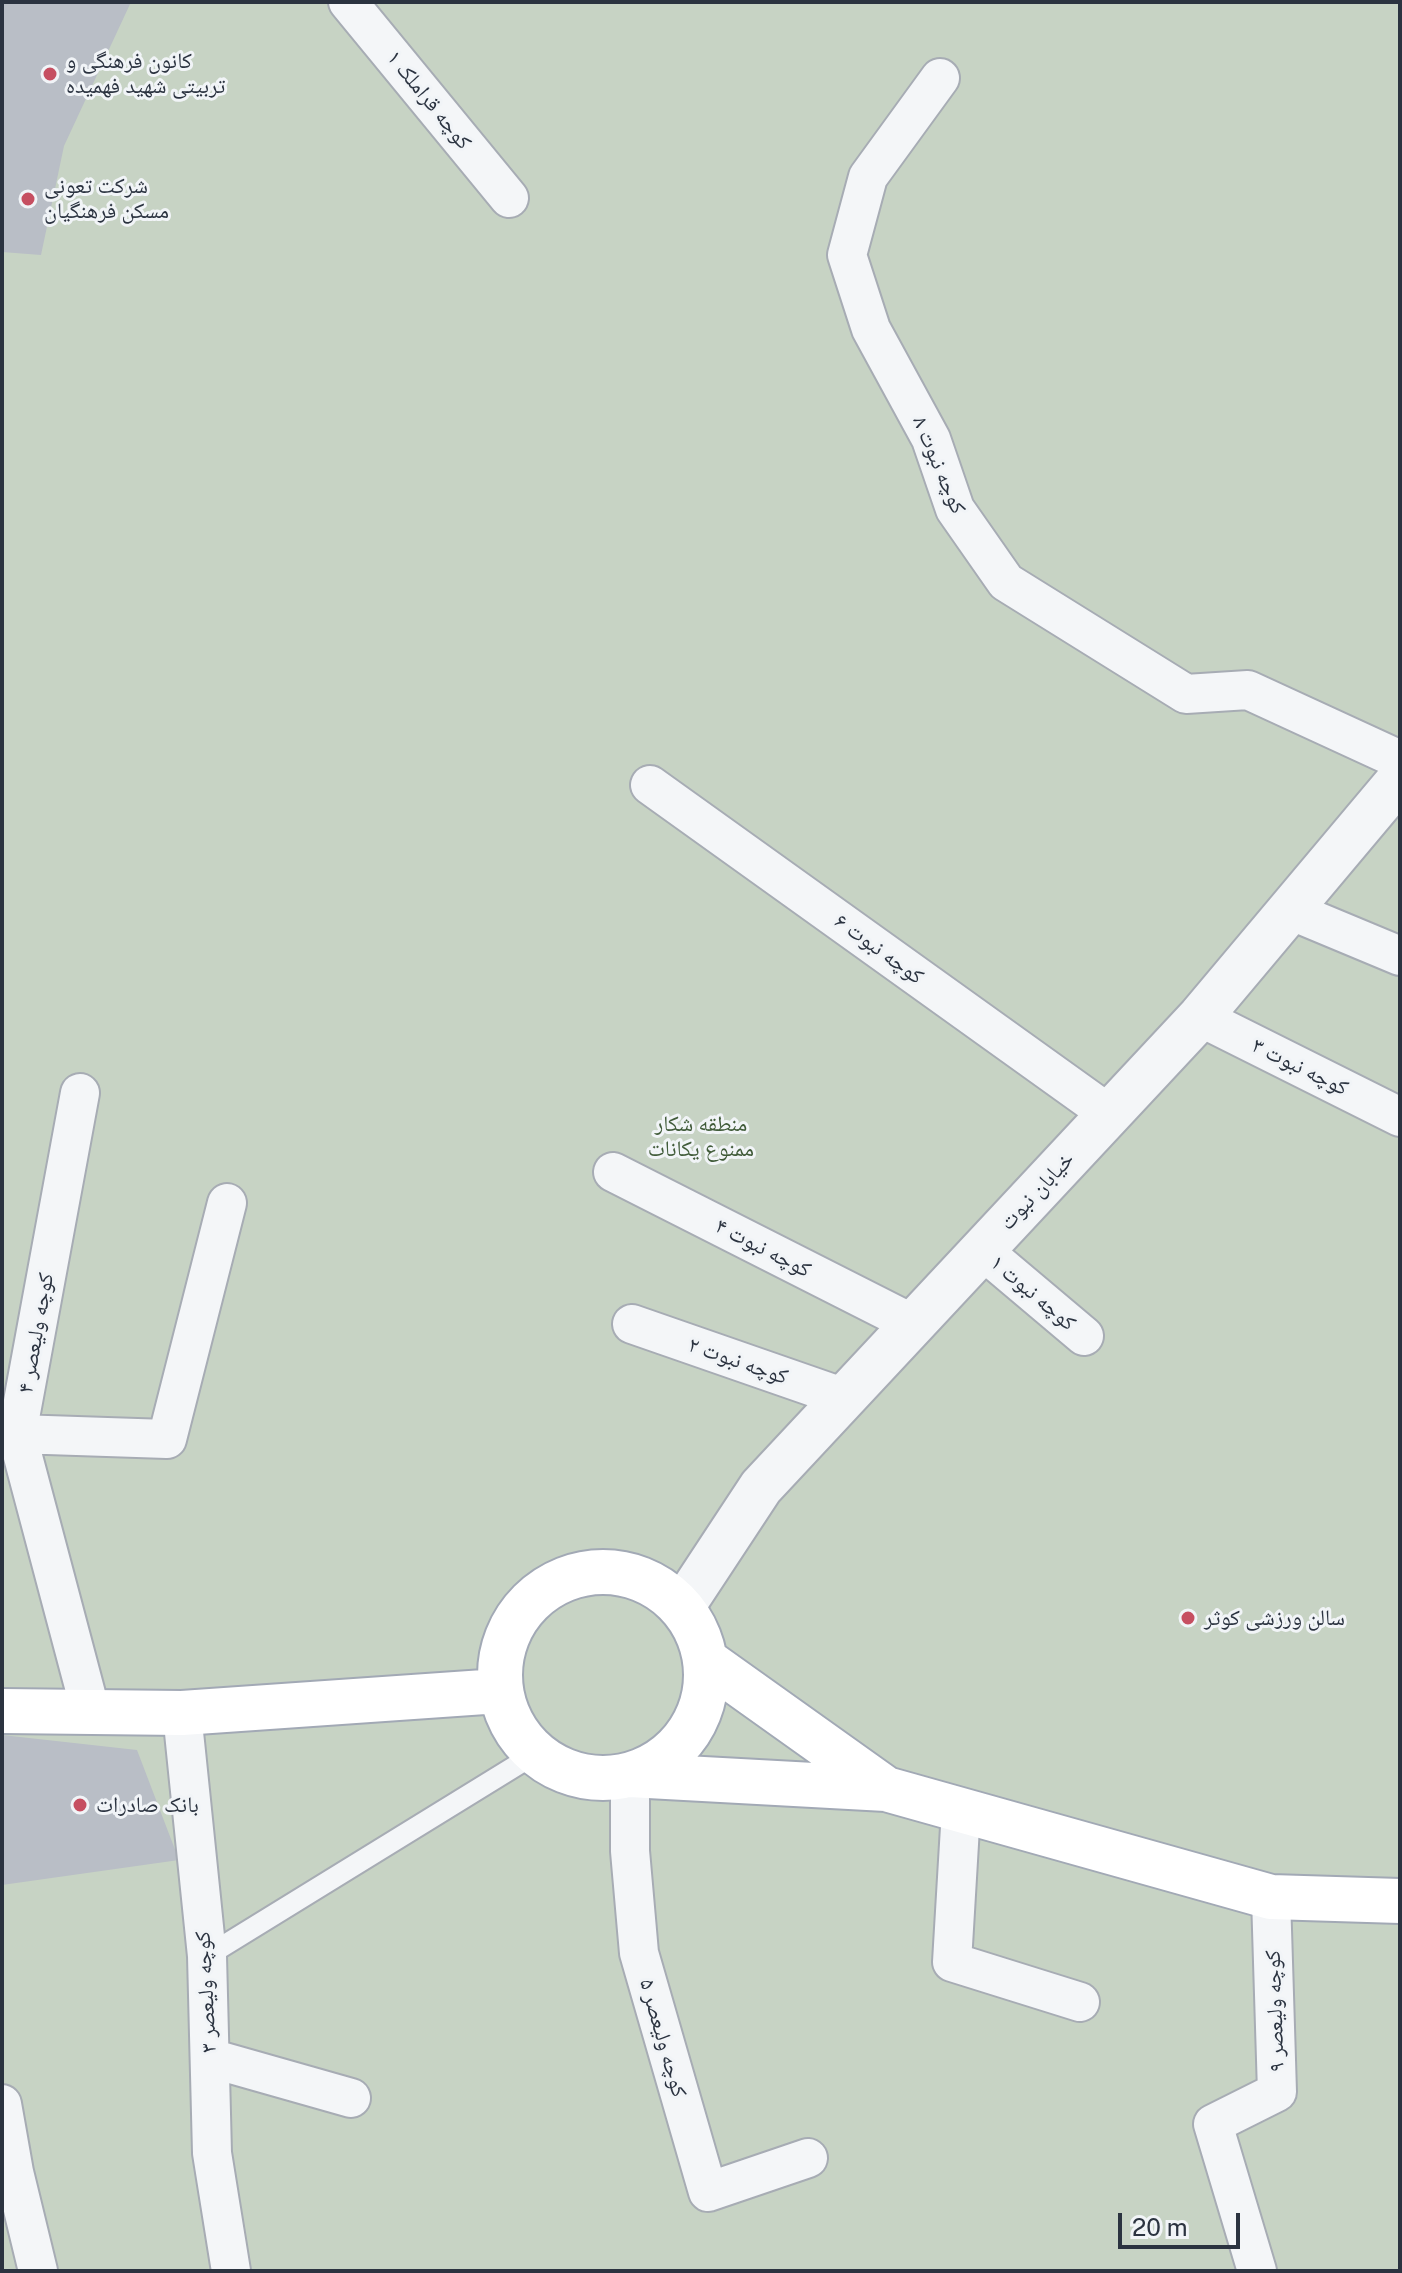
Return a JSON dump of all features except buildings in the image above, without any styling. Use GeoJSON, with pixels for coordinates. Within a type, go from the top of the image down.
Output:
{"type":"FeatureCollection","features":[{"type":"Feature","properties":{"kind":"main road"},"geometry":{"type":"LineString","coordinates":[[630,1775],[671,1754],[690,1732],[705,1691],[705,1660],[690,1614],[654,1584],[602,1569],[550,1584],[517,1614],[499,1660],[499,1691],[517,1732],[535,1754],[550,1766],[574,1775],[630,1775],[886,1789],[1271,1897],[1400,1901]]}},
{"type":"Feature","properties":{"kind":"main road"},"geometry":{"type":"LineString","coordinates":[[705,1660],[886,1789]]}},
{"type":"Feature","properties":{"kind":"main road"},"geometry":{"type":"LineString","coordinates":[[2,1711],[90,1709],[182,1713],[499,1691]]}},
{"type":"Feature","properties":{"kind":"street","name":"کوچه قراملک ۱"},"geometry":{"type":"LineString","coordinates":[[348,2],[509,198]]}},
{"type":"Feature","properties":{"kind":"street","name":"کوچه نبوت ۸"},"geometry":{"type":"LineString","coordinates":[[940,78],[868,177],[847,255],[871,329],[931,439],[955,509],[1006,582],[1186,694],[1248,690],[1400,760]]}},
{"type":"Feature","properties":{"kind":"street","name":"خیابان نبوت"},"geometry":{"type":"LineString","coordinates":[[682,1607],[761,1487],[1200,1017],[1400,779]]}},
{"type":"Feature","properties":{"kind":"street","name":"کوچه نبوت ۶"},"geometry":{"type":"LineString","coordinates":[[650,785],[1109,1114]]}},
{"type":"Feature","properties":{"kind":"street"},"geometry":{"type":"LineString","coordinates":[[1292,911],[1400,956]]}},
{"type":"Feature","properties":{"kind":"street","name":"کوچه نبوت ۳"},"geometry":{"type":"LineString","coordinates":[[1200,1017],[1400,1117]]}},
{"type":"Feature","properties":{"kind":"street","name":"کوچه ولیعصر ۴"},"geometry":{"type":"LineString","coordinates":[[80,1093],[10,1430],[90,1709]]}},
{"type":"Feature","properties":{"kind":"street","name":"کوچه نبوت ۴"},"geometry":{"type":"LineString","coordinates":[[613,1172],[913,1324]]}},
{"type":"Feature","properties":{"kind":"street"},"geometry":{"type":"LineString","coordinates":[[10,1430],[167,1439],[227,1203]]}},
{"type":"Feature","properties":{"kind":"street","name":"کوچه نبوت ۱"},"geometry":{"type":"LineString","coordinates":[[982,1250],[1084,1336]]}},
{"type":"Feature","properties":{"kind":"street","name":"کوچه نبوت ۲"},"geometry":{"type":"LineString","coordinates":[[632,1324],[845,1398]]}},
{"type":"Feature","properties":{"kind":"street","name":"کوچه ولیعصر ۳"},"geometry":{"type":"LineString","coordinates":[[182,1713],[207,1956],[212,2153],[231,2271]]}},
{"type":"Feature","properties":{"kind":"street","name":"کوچه ولیعصر ۵"},"geometry":{"type":"LineString","coordinates":[[630,1775],[630,1851],[639,1953],[708,2192],[808,2158]]}},
{"type":"Feature","properties":{"kind":"street"},"geometry":{"type":"LineString","coordinates":[[961,1810],[952,1962],[1080,2002]]}},
{"type":"Feature","properties":{"kind":"street","name":"کوچه ولیعصر ۹"},"geometry":{"type":"LineString","coordinates":[[1257,2271],[1213,2124],[1277,2092],[1271,1897]]}},
{"type":"Feature","properties":{"kind":"street"},"geometry":{"type":"LineString","coordinates":[[210,2058],[351,2098]]}},
{"type":"Feature","properties":{"kind":"street"},"geometry":{"type":"LineString","coordinates":[[2,2104],[8,2174],[38,2271]]}},
{"type":"Feature","properties":{"kind":"lane"},"geometry":{"type":"LineString","coordinates":[[207,1956],[535,1754]]}},
{"type":"Feature","properties":{"kind":"green space","name":"منطقه شکار ممنوع یکانات"},"geometry":{"type":"Polygon","coordinates":[[[2,2],[1400,2],[1400,2271],[2,2271],[2,2]]]}},
{"type":"Feature","properties":{"kind":"place","name":"کانون فرهنگی و تربیتی شهید فهمیده"},"geometry":{"type":"Point","coordinates":[50,74]}},
{"type":"Feature","properties":{"kind":"place","name":"شرکت تعونی مسکن فرهنگیان"},"geometry":{"type":"Point","coordinates":[28,199]}},
{"type":"Feature","properties":{"kind":"place","name":"سالن ورزشی کوثر"},"geometry":{"type":"Point","coordinates":[1188,1618]}},
{"type":"Feature","properties":{"kind":"place","name":"بانک صادرات"},"geometry":{"type":"Point","coordinates":[80,1805]}}]}
